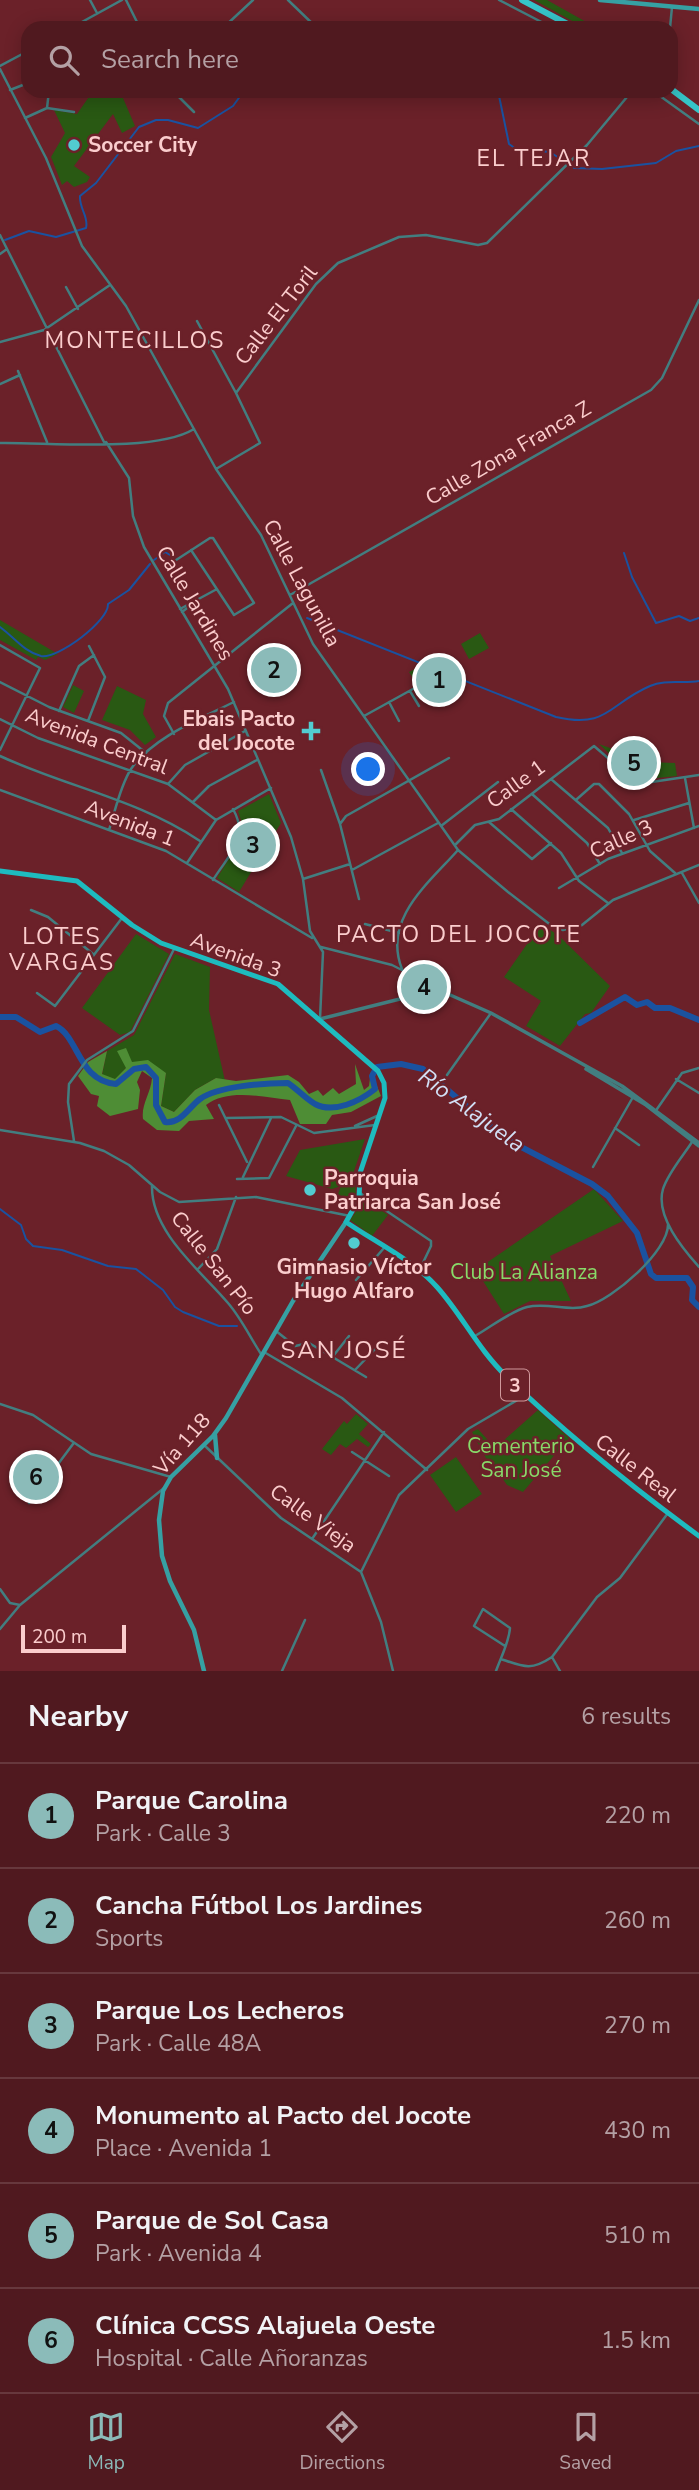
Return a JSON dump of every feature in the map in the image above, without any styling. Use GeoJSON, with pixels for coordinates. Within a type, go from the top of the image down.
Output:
{"type":"FeatureCollection","features":[{"type":"Feature","properties":{"kind":"highway"},"geometry":{"type":"LineString","coordinates":[[522,0],[562,21]]}},
{"type":"Feature","properties":{"kind":"highway"},"geometry":{"type":"LineString","coordinates":[[678,94],[699,110]]}},
{"type":"Feature","properties":{"kind":"main road"},"geometry":{"type":"LineString","coordinates":[[600,0],[669,3],[699,9]]}},
{"type":"Feature","properties":{"kind":"main road","name":"Avenida 3"},"geometry":{"type":"LineString","coordinates":[[0,871],[77,881],[122,918],[174,949],[278,984],[376,1070],[386,1089],[377,1125],[360,1172],[360,1193],[348,1219]]}},
{"type":"Feature","properties":{"kind":"main road","name":"Calle Real"},"geometry":{"type":"LineString","coordinates":[[348,1219],[419,1272],[447,1300],[472,1338],[526,1395],[587,1450],[699,1536]]}},
{"type":"Feature","properties":{"kind":"main road","name":"Vía 118"},"geometry":{"type":"LineString","coordinates":[[204,1671],[194,1630],[170,1581],[162,1556],[159,1520],[164,1487],[171,1476],[217,1431],[276,1331],[348,1219]]}},
{"type":"Feature","properties":{"kind":"main road"},"geometry":{"type":"LineString","coordinates":[[217,1431],[214,1444],[217,1458]]}},
{"type":"Feature","properties":{"kind":"street"},"geometry":{"type":"LineString","coordinates":[[90,0],[97,13]]}},
{"type":"Feature","properties":{"kind":"street"},"geometry":{"type":"LineString","coordinates":[[83,21],[124,0],[136,21]]}},
{"type":"Feature","properties":{"kind":"street"},"geometry":{"type":"LineString","coordinates":[[230,21],[253,0]]}},
{"type":"Feature","properties":{"kind":"street"},"geometry":{"type":"LineString","coordinates":[[288,0],[310,21]]}},
{"type":"Feature","properties":{"kind":"street"},"geometry":{"type":"LineString","coordinates":[[499,0],[540,21]]}},
{"type":"Feature","properties":{"kind":"street"},"geometry":{"type":"LineString","coordinates":[[669,3],[670,21]]}},
{"type":"Feature","properties":{"kind":"street"},"geometry":{"type":"LineString","coordinates":[[0,68],[21,55]]}},
{"type":"Feature","properties":{"kind":"street","name":"Calle Lagunilla"},"geometry":{"type":"LineString","coordinates":[[0,68],[54,174],[76,234],[143,334],[216,469],[261,535],[313,644],[458,849],[498,884],[557,928],[578,927],[608,903],[699,865]]}},
{"type":"Feature","properties":{"kind":"street"},"geometry":{"type":"LineString","coordinates":[[10,90],[21,86]]}},
{"type":"Feature","properties":{"kind":"street"},"geometry":{"type":"LineString","coordinates":[[47,108],[48,98]]}},
{"type":"Feature","properties":{"kind":"street"},"geometry":{"type":"LineString","coordinates":[[180,98],[194,112]]}},
{"type":"Feature","properties":{"kind":"street","name":"Calle El Toril"},"geometry":{"type":"LineString","coordinates":[[216,469],[258,445],[261,440],[236,393],[316,284],[338,263],[400,237],[426,235],[478,245],[487,243],[573,158],[626,98]]}},
{"type":"Feature","properties":{"kind":"street"},"geometry":{"type":"LineString","coordinates":[[663,98],[699,124]]}},
{"type":"Feature","properties":{"kind":"street"},"geometry":{"type":"LineString","coordinates":[[25,118],[47,108],[74,112]]}},
{"type":"Feature","properties":{"kind":"street","name":"Calle Jardines"},"geometry":{"type":"LineString","coordinates":[[0,235],[105,442],[129,478],[133,516],[142,544],[234,701],[291,837],[303,879],[309,924],[315,941],[321,947]]}},
{"type":"Feature","properties":{"kind":"street"},"geometry":{"type":"LineString","coordinates":[[0,254],[7,248]]}},
{"type":"Feature","properties":{"kind":"street"},"geometry":{"type":"LineString","coordinates":[[0,342],[48,327],[110,285]]}},
{"type":"Feature","properties":{"kind":"street"},"geometry":{"type":"LineString","coordinates":[[66,287],[78,309]]}},
{"type":"Feature","properties":{"kind":"street","name":"Calle Zona Franca Z"},"geometry":{"type":"LineString","coordinates":[[290,595],[655,387],[699,300]]}},
{"type":"Feature","properties":{"kind":"street"},"geometry":{"type":"LineString","coordinates":[[197,321],[236,393]]}},
{"type":"Feature","properties":{"kind":"street"},"geometry":{"type":"LineString","coordinates":[[18,371],[47,443]]}},
{"type":"Feature","properties":{"kind":"street"},"geometry":{"type":"LineString","coordinates":[[0,384],[20,375]]}},
{"type":"Feature","properties":{"kind":"street"},"geometry":{"type":"LineString","coordinates":[[0,443],[173,439],[194,429]]}},
{"type":"Feature","properties":{"kind":"street"},"geometry":{"type":"LineString","coordinates":[[173,562],[191,550],[212,537],[254,603],[236,615],[233,614],[191,550]]}},
{"type":"Feature","properties":{"kind":"street"},"geometry":{"type":"LineString","coordinates":[[181,611],[216,589]]}},
{"type":"Feature","properties":{"kind":"street"},"geometry":{"type":"LineString","coordinates":[[174,734],[164,710],[214,665],[293,603]]}},
{"type":"Feature","properties":{"kind":"street"},"geometry":{"type":"LineString","coordinates":[[0,645],[40,668],[0,750]]}},
{"type":"Feature","properties":{"kind":"street"},"geometry":{"type":"LineString","coordinates":[[88,721],[105,677],[89,646]]}},
{"type":"Feature","properties":{"kind":"street"},"geometry":{"type":"LineString","coordinates":[[59,711],[79,666],[94,655]]}},
{"type":"Feature","properties":{"kind":"street"},"geometry":{"type":"LineString","coordinates":[[364,716],[431,679],[442,697]]}},
{"type":"Feature","properties":{"kind":"street"},"geometry":{"type":"LineString","coordinates":[[0,682],[59,711],[129,736],[146,753]]}},
{"type":"Feature","properties":{"kind":"street"},"geometry":{"type":"LineString","coordinates":[[410,691],[419,706]]}},
{"type":"Feature","properties":{"kind":"street"},"geometry":{"type":"LineString","coordinates":[[109,830],[131,769],[146,753],[174,734],[234,701]]}},
{"type":"Feature","properties":{"kind":"street"},"geometry":{"type":"LineString","coordinates":[[388,702],[400,722]]}},
{"type":"Feature","properties":{"kind":"street","name":"Avenida Central"},"geometry":{"type":"LineString","coordinates":[[0,719],[38,738],[168,784],[216,820]]}},
{"type":"Feature","properties":{"kind":"street"},"geometry":{"type":"LineString","coordinates":[[168,784],[185,765],[246,731]]}},
{"type":"Feature","properties":{"kind":"street","name":"Calle 1"},"geometry":{"type":"LineString","coordinates":[[456,844],[475,825],[499,819],[594,746],[641,785],[685,778]]}},
{"type":"Feature","properties":{"kind":"street"},"geometry":{"type":"LineString","coordinates":[[0,756],[33,771],[156,814],[200,841]]}},
{"type":"Feature","properties":{"kind":"street"},"geometry":{"type":"LineString","coordinates":[[340,824],[346,816],[449,758]]}},
{"type":"Feature","properties":{"kind":"street"},"geometry":{"type":"LineString","coordinates":[[193,802],[209,786],[258,760]]}},
{"type":"Feature","properties":{"kind":"street"},"geometry":{"type":"LineString","coordinates":[[321,770],[340,824],[359,899]]}},
{"type":"Feature","properties":{"kind":"street"},"geometry":{"type":"LineString","coordinates":[[694,828],[685,778],[699,775]]}},
{"type":"Feature","properties":{"kind":"street"},"geometry":{"type":"LineString","coordinates":[[551,779],[608,828],[622,853]]}},
{"type":"Feature","properties":{"kind":"street"},"geometry":{"type":"LineString","coordinates":[[352,870],[440,825],[498,782]]}},
{"type":"Feature","properties":{"kind":"street"},"geometry":{"type":"LineString","coordinates":[[577,799],[596,783],[634,820],[646,844],[676,874]]}},
{"type":"Feature","properties":{"kind":"street"},"geometry":{"type":"LineString","coordinates":[[187,863],[216,820],[271,788]]}},
{"type":"Feature","properties":{"kind":"street","name":"Avenida 1"},"geometry":{"type":"LineString","coordinates":[[0,790],[156,846],[315,941]]}},
{"type":"Feature","properties":{"kind":"street"},"geometry":{"type":"LineString","coordinates":[[532,794],[587,843],[600,864]]}},
{"type":"Feature","properties":{"kind":"street"},"geometry":{"type":"LineString","coordinates":[[634,820],[689,803]]}},
{"type":"Feature","properties":{"kind":"street"},"geometry":{"type":"LineString","coordinates":[[511,808],[551,843],[565,858],[577,878],[608,903]]}},
{"type":"Feature","properties":{"kind":"street"},"geometry":{"type":"LineString","coordinates":[[213,880],[241,833],[241,824],[233,809]]}},
{"type":"Feature","properties":{"kind":"street"},"geometry":{"type":"LineString","coordinates":[[489,822],[532,859],[551,843]]}},
{"type":"Feature","properties":{"kind":"street","name":"Calle 3"},"geometry":{"type":"LineString","coordinates":[[559,888],[622,853],[699,826]]}},
{"type":"Feature","properties":{"kind":"street"},"geometry":{"type":"LineString","coordinates":[[401,969],[398,956],[399,933],[409,905],[458,849]]}},
{"type":"Feature","properties":{"kind":"street"},"geometry":{"type":"LineString","coordinates":[[303,879],[351,863]]}},
{"type":"Feature","properties":{"kind":"street"},"geometry":{"type":"LineString","coordinates":[[681,872],[699,903]]}},
{"type":"Feature","properties":{"kind":"street"},"geometry":{"type":"LineString","coordinates":[[31,910],[48,917],[94,955]]}},
{"type":"Feature","properties":{"kind":"street"},"geometry":{"type":"LineString","coordinates":[[37,993],[55,1006],[122,918]]}},
{"type":"Feature","properties":{"kind":"street"},"geometry":{"type":"LineString","coordinates":[[300,930],[306,929],[309,924]]}},
{"type":"Feature","properties":{"kind":"street"},"geometry":{"type":"LineString","coordinates":[[365,924],[399,933]]}},
{"type":"Feature","properties":{"kind":"street"},"geometry":{"type":"LineString","coordinates":[[477,1006],[401,969],[321,947],[323,956],[320,1019],[419,994],[442,991],[491,1013],[634,1095],[699,1145]]}},
{"type":"Feature","properties":{"kind":"street"},"geometry":{"type":"LineString","coordinates":[[74,1142],[68,1090],[87,1060],[133,1031],[174,949]]}},
{"type":"Feature","properties":{"kind":"street"},"geometry":{"type":"LineString","coordinates":[[414,975],[419,985],[419,994]]}},
{"type":"Feature","properties":{"kind":"street"},"geometry":{"type":"LineString","coordinates":[[426,993],[449,994]]}},
{"type":"Feature","properties":{"kind":"street"},"geometry":{"type":"LineString","coordinates":[[447,1075],[491,1013]]}},
{"type":"Feature","properties":{"kind":"street"},"geometry":{"type":"LineString","coordinates":[[656,1111],[676,1079],[682,1073],[699,1068]]}},
{"type":"Feature","properties":{"kind":"street"},"geometry":{"type":"LineString","coordinates":[[676,1079],[699,1093]]}},
{"type":"Feature","properties":{"kind":"street"},"geometry":{"type":"LineString","coordinates":[[593,1167],[634,1095]]}},
{"type":"Feature","properties":{"kind":"street"},"geometry":{"type":"LineString","coordinates":[[219,1105],[247,1163]]}},
{"type":"Feature","properties":{"kind":"street"},"geometry":{"type":"LineString","coordinates":[[656,1111],[699,1145]]}},
{"type":"Feature","properties":{"kind":"street"},"geometry":{"type":"LineString","coordinates":[[352,1128],[380,1115]]}},
{"type":"Feature","properties":{"kind":"street"},"geometry":{"type":"LineString","coordinates":[[226,1118],[281,1117],[314,1133],[377,1125]]}},
{"type":"Feature","properties":{"kind":"street"},"geometry":{"type":"LineString","coordinates":[[243,1177],[247,1163],[271,1118]]}},
{"type":"Feature","properties":{"kind":"street"},"geometry":{"type":"LineString","coordinates":[[237,1179],[269,1178],[296,1126]]}},
{"type":"Feature","properties":{"kind":"street"},"geometry":{"type":"LineString","coordinates":[[615,1128],[639,1145]]}},
{"type":"Feature","properties":{"kind":"street"},"geometry":{"type":"LineString","coordinates":[[0,1129],[74,1142],[115,1156],[166,1196],[186,1203],[265,1198],[348,1219]]}},
{"type":"Feature","properties":{"kind":"street"},"geometry":{"type":"LineString","coordinates":[[667,1236],[668,1224],[662,1191],[692,1142]]}},
{"type":"Feature","properties":{"kind":"street","name":"Calle San Pío"},"geometry":{"type":"LineString","coordinates":[[152,1186],[158,1216],[230,1306],[263,1354]]}},
{"type":"Feature","properties":{"kind":"street"},"geometry":{"type":"LineString","coordinates":[[360,1193],[432,1243],[419,1272]]}},
{"type":"Feature","properties":{"kind":"street"},"geometry":{"type":"LineString","coordinates":[[198,1269],[216,1249],[236,1198]]}},
{"type":"Feature","properties":{"kind":"street"},"geometry":{"type":"LineString","coordinates":[[668,1224],[699,1268]]}},
{"type":"Feature","properties":{"kind":"street"},"geometry":{"type":"LineString","coordinates":[[472,1338],[527,1307],[589,1306],[622,1288],[667,1236],[672,1234],[677,1238]]}},
{"type":"Feature","properties":{"kind":"street"},"geometry":{"type":"LineString","coordinates":[[356,1280],[384,1248]]}},
{"type":"Feature","properties":{"kind":"street"},"geometry":{"type":"LineString","coordinates":[[276,1331],[295,1346],[309,1343],[366,1377]]}},
{"type":"Feature","properties":{"kind":"street"},"geometry":{"type":"LineString","coordinates":[[333,1356],[349,1336]]}},
{"type":"Feature","properties":{"kind":"street"},"geometry":{"type":"LineString","coordinates":[[355,1370],[377,1348]]}},
{"type":"Feature","properties":{"kind":"street"},"geometry":{"type":"LineString","coordinates":[[263,1354],[331,1390],[427,1470]]}},
{"type":"Feature","properties":{"kind":"street"},"geometry":{"type":"LineString","coordinates":[[360,1572],[399,1495],[468,1429],[526,1395]]}},
{"type":"Feature","properties":{"kind":"street"},"geometry":{"type":"LineString","coordinates":[[0,1404],[33,1415],[91,1454],[171,1476]]}},
{"type":"Feature","properties":{"kind":"street"},"geometry":{"type":"LineString","coordinates":[[312,1539],[359,1474],[384,1432]]}},
{"type":"Feature","properties":{"kind":"street"},"geometry":{"type":"LineString","coordinates":[[29,1503],[73,1444]]}},
{"type":"Feature","properties":{"kind":"street","name":"Calle Vieja"},"geometry":{"type":"LineString","coordinates":[[204,1445],[269,1509],[360,1572],[379,1615],[393,1671]]}},
{"type":"Feature","properties":{"kind":"street"},"geometry":{"type":"LineString","coordinates":[[352,1452],[389,1476]]}},
{"type":"Feature","properties":{"kind":"street"},"geometry":{"type":"LineString","coordinates":[[0,1629],[20,1605],[164,1487]]}},
{"type":"Feature","properties":{"kind":"street"},"geometry":{"type":"LineString","coordinates":[[500,1658],[531,1669],[552,1657],[597,1597],[620,1578],[668,1513]]}},
{"type":"Feature","properties":{"kind":"street"},"geometry":{"type":"LineString","coordinates":[[0,1589],[10,1604],[20,1605]]}},
{"type":"Feature","properties":{"kind":"street"},"geometry":{"type":"LineString","coordinates":[[496,1671],[505,1646],[510,1628],[482,1609],[474,1626],[505,1646]]}},
{"type":"Feature","properties":{"kind":"street"},"geometry":{"type":"LineString","coordinates":[[282,1671],[305,1620]]}},
{"type":"Feature","properties":{"kind":"street"},"geometry":{"type":"LineString","coordinates":[[552,1657],[559,1671]]}},
{"type":"Feature","properties":{"kind":"green space"},"geometry":{"type":"Polygon","coordinates":[[[534,0],[547,0],[584,21],[572,21],[534,0]]]}},
{"type":"Feature","properties":{"kind":"green space","name":"Soccer City"},"geometry":{"type":"Polygon","coordinates":[[[88,98],[123,98],[135,126],[122,133],[113,114],[74,166],[90,177],[87,182],[74,187],[67,181],[62,185],[51,157],[65,133],[54,110],[77,114],[88,98]]]}},
{"type":"Feature","properties":{"kind":"green space"},"geometry":{"type":"Polygon","coordinates":[[[0,620],[58,654],[45,660],[38,657],[36,660],[0,640],[0,620]]]}},
{"type":"Feature","properties":{"kind":"green space"},"geometry":{"type":"Polygon","coordinates":[[[480,633],[489,648],[469,659],[461,644],[480,633]]]}},
{"type":"Feature","properties":{"kind":"green space"},"geometry":{"type":"Polygon","coordinates":[[[415,669],[462,687],[444,698],[432,676],[417,684],[409,672],[415,669]]]}},
{"type":"Feature","properties":{"kind":"green space"},"geometry":{"type":"Polygon","coordinates":[[[73,685],[84,691],[74,713],[63,707],[73,685]]]}},
{"type":"Feature","properties":{"kind":"green space"},"geometry":{"type":"Polygon","coordinates":[[[117,686],[146,700],[143,714],[156,737],[145,745],[130,730],[102,720],[117,686]]]}},
{"type":"Feature","properties":{"kind":"green space"},"geometry":{"type":"Polygon","coordinates":[[[599,744],[648,762],[675,763],[677,776],[637,780],[599,744]]]}},
{"type":"Feature","properties":{"kind":"green space"},"geometry":{"type":"Polygon","coordinates":[[[269,794],[281,823],[239,892],[217,878],[245,833],[238,811],[269,794]]]}},
{"type":"Feature","properties":{"kind":"green space"},"geometry":{"type":"Polygon","coordinates":[[[541,924],[558,935],[610,986],[591,1013],[585,1014],[560,1046],[526,1026],[541,1001],[504,977],[541,924]]]}},
{"type":"Feature","properties":{"kind":"green space"},"geometry":{"type":"Polygon","coordinates":[[[136,934],[169,954],[130,1032],[120,1035],[82,1008],[136,934]]]}},
{"type":"Feature","properties":{"kind":"green space"},"geometry":{"type":"Polygon","coordinates":[[[175,954],[210,967],[209,1010],[225,1081],[216,1078],[195,1090],[174,1112],[161,1106],[166,1073],[126,1068],[115,1080],[102,1075],[107,1051],[134,1035],[175,954]]]}},
{"type":"Feature","properties":{"kind":"green space"},"geometry":{"type":"Polygon","coordinates":[[[126,1048],[132,1062],[148,1060],[166,1073],[161,1106],[174,1112],[195,1090],[216,1078],[236,1081],[288,1075],[299,1082],[309,1094],[318,1090],[323,1096],[333,1088],[339,1094],[356,1084],[355,1064],[364,1090],[369,1086],[371,1071],[381,1096],[351,1112],[332,1115],[326,1124],[300,1124],[290,1100],[235,1095],[206,1105],[214,1119],[189,1121],[179,1131],[157,1130],[143,1119],[143,1108],[152,1078],[142,1071],[137,1082],[140,1090],[138,1109],[110,1116],[97,1106],[99,1096],[91,1094],[78,1076],[88,1062],[107,1051],[102,1074],[115,1079],[126,1068],[117,1051],[126,1048]]]}},
{"type":"Feature","properties":{"kind":"green space"},"geometry":{"type":"Polygon","coordinates":[[[365,1139],[354,1171],[356,1195],[352,1202],[338,1194],[341,1186],[332,1189],[286,1176],[300,1150],[365,1139]]]}},
{"type":"Feature","properties":{"kind":"green space","name":"Club La Alianza"},"geometry":{"type":"Polygon","coordinates":[[[594,1189],[623,1221],[550,1256],[571,1301],[530,1301],[504,1314],[476,1270],[594,1189]]]}},
{"type":"Feature","properties":{"kind":"green space"},"geometry":{"type":"Polygon","coordinates":[[[365,1199],[388,1215],[372,1236],[350,1220],[365,1199]]]}},
{"type":"Feature","properties":{"kind":"green space","name":"Cementerio San José"},"geometry":{"type":"Polygon","coordinates":[[[538,1410],[569,1438],[523,1492],[507,1485],[500,1475],[496,1477],[472,1432],[478,1429],[495,1448],[538,1410]]]}},
{"type":"Feature","properties":{"kind":"green space"},"geometry":{"type":"Polygon","coordinates":[[[356,1414],[368,1424],[359,1434],[371,1444],[368,1447],[357,1439],[346,1448],[340,1444],[331,1455],[322,1449],[344,1421],[347,1424],[356,1414]]]}},
{"type":"Feature","properties":{"kind":"green space"},"geometry":{"type":"Polygon","coordinates":[[[456,1457],[482,1494],[456,1512],[430,1475],[456,1457]]]}},
{"type":"Feature","properties":{"kind":"waterway"},"geometry":{"type":"LineString","coordinates":[[5,240],[29,231],[56,237],[86,228],[80,196],[96,183],[139,127],[156,120],[168,120],[198,128],[233,106],[239,98]]}},
{"type":"Feature","properties":{"kind":"waterway"},"geometry":{"type":"LineString","coordinates":[[499,98],[509,144],[516,149],[550,152],[574,168],[602,169],[656,163],[676,151],[699,146]]}},
{"type":"Feature","properties":{"kind":"waterway"},"geometry":{"type":"LineString","coordinates":[[154,560],[165,552],[170,555]]}},
{"type":"Feature","properties":{"kind":"waterway"},"geometry":{"type":"LineString","coordinates":[[624,553],[632,577],[656,623],[679,616],[690,621],[699,618]]}},
{"type":"Feature","properties":{"kind":"waterway"},"geometry":{"type":"LineString","coordinates":[[0,627],[35,654],[41,656],[59,652],[92,629],[108,604],[129,590],[150,564]]}},
{"type":"Feature","properties":{"kind":"waterway"},"geometry":{"type":"LineString","coordinates":[[307,618],[556,717],[573,720],[598,717],[656,684],[699,681]]}},
{"type":"Feature","properties":{"kind":"waterway"},"geometry":{"type":"LineString","coordinates":[[580,1023],[625,997],[637,1005],[647,1002],[655,1008],[670,1008],[699,1020]]}},
{"type":"Feature","properties":{"kind":"waterway","name":"Río Alajuela"},"geometry":{"type":"LineString","coordinates":[[0,1017],[16,1017],[40,1032],[56,1026],[70,1039],[86,1067],[103,1081],[116,1084],[134,1069],[146,1067],[156,1078],[156,1105],[165,1122],[180,1118],[200,1099],[230,1088],[288,1083],[315,1104],[330,1108],[354,1102],[375,1089],[372,1076],[377,1067],[401,1064],[423,1069],[504,1138],[592,1184],[608,1196],[637,1233],[651,1274],[656,1278],[687,1278],[693,1287],[692,1300],[699,1307]]}},
{"type":"Feature","properties":{"kind":"waterway"},"geometry":{"type":"LineString","coordinates":[[0,1209],[21,1225],[26,1239],[33,1246],[62,1250],[108,1266],[136,1269],[163,1290],[175,1307],[183,1312],[219,1326],[237,1326]]}},
{"type":"Feature","properties":{"kind":"place","name":"Soccer City"},"geometry":{"type":"Point","coordinates":[74,145]}},
{"type":"Feature","properties":{"kind":"place","name":"Cancha Fútbol Los Jardines"},"geometry":{"type":"Point","coordinates":[274,670]}},
{"type":"Feature","properties":{"kind":"place","name":"Parque Carolina"},"geometry":{"type":"Point","coordinates":[439,680]}},
{"type":"Feature","properties":{"kind":"place","name":"Ebais Pacto del Jocote"},"geometry":{"type":"Point","coordinates":[311,731]}},
{"type":"Feature","properties":{"kind":"place","name":"Parque de Sol Casa"},"geometry":{"type":"Point","coordinates":[634,763]}},
{"type":"Feature","properties":{"kind":"place","name":"Parque Los Lecheros"},"geometry":{"type":"Point","coordinates":[253,845]}},
{"type":"Feature","properties":{"kind":"place","name":"Monumento al Pacto del Jocote"},"geometry":{"type":"Point","coordinates":[424,987]}},
{"type":"Feature","properties":{"kind":"place","name":"Parroquia Patriarca San José"},"geometry":{"type":"Point","coordinates":[310,1190]}},
{"type":"Feature","properties":{"kind":"place","name":"Gimnasio Víctor Hugo Alfaro"},"geometry":{"type":"Point","coordinates":[354,1243]}},
{"type":"Feature","properties":{"kind":"place","name":"Clínica CCSS Alajuela Oeste"},"geometry":{"type":"Point","coordinates":[36,1477]}},
{"type":"Feature","properties":{"kind":"district","name":"EL TEJAR"},"geometry":{"type":"Point","coordinates":[534,158]}},
{"type":"Feature","properties":{"kind":"district","name":"MONTECILLOS"},"geometry":{"type":"Point","coordinates":[135,340]}},
{"type":"Feature","properties":{"kind":"district","name":"PACTO DEL JOCOTE"},"geometry":{"type":"Point","coordinates":[459,934]}},
{"type":"Feature","properties":{"kind":"district","name":"LOTES VARGAS"},"geometry":{"type":"Point","coordinates":[62,949]}},
{"type":"Feature","properties":{"kind":"district","name":"SAN JOSÉ"},"geometry":{"type":"Point","coordinates":[344,1350]}}]}
